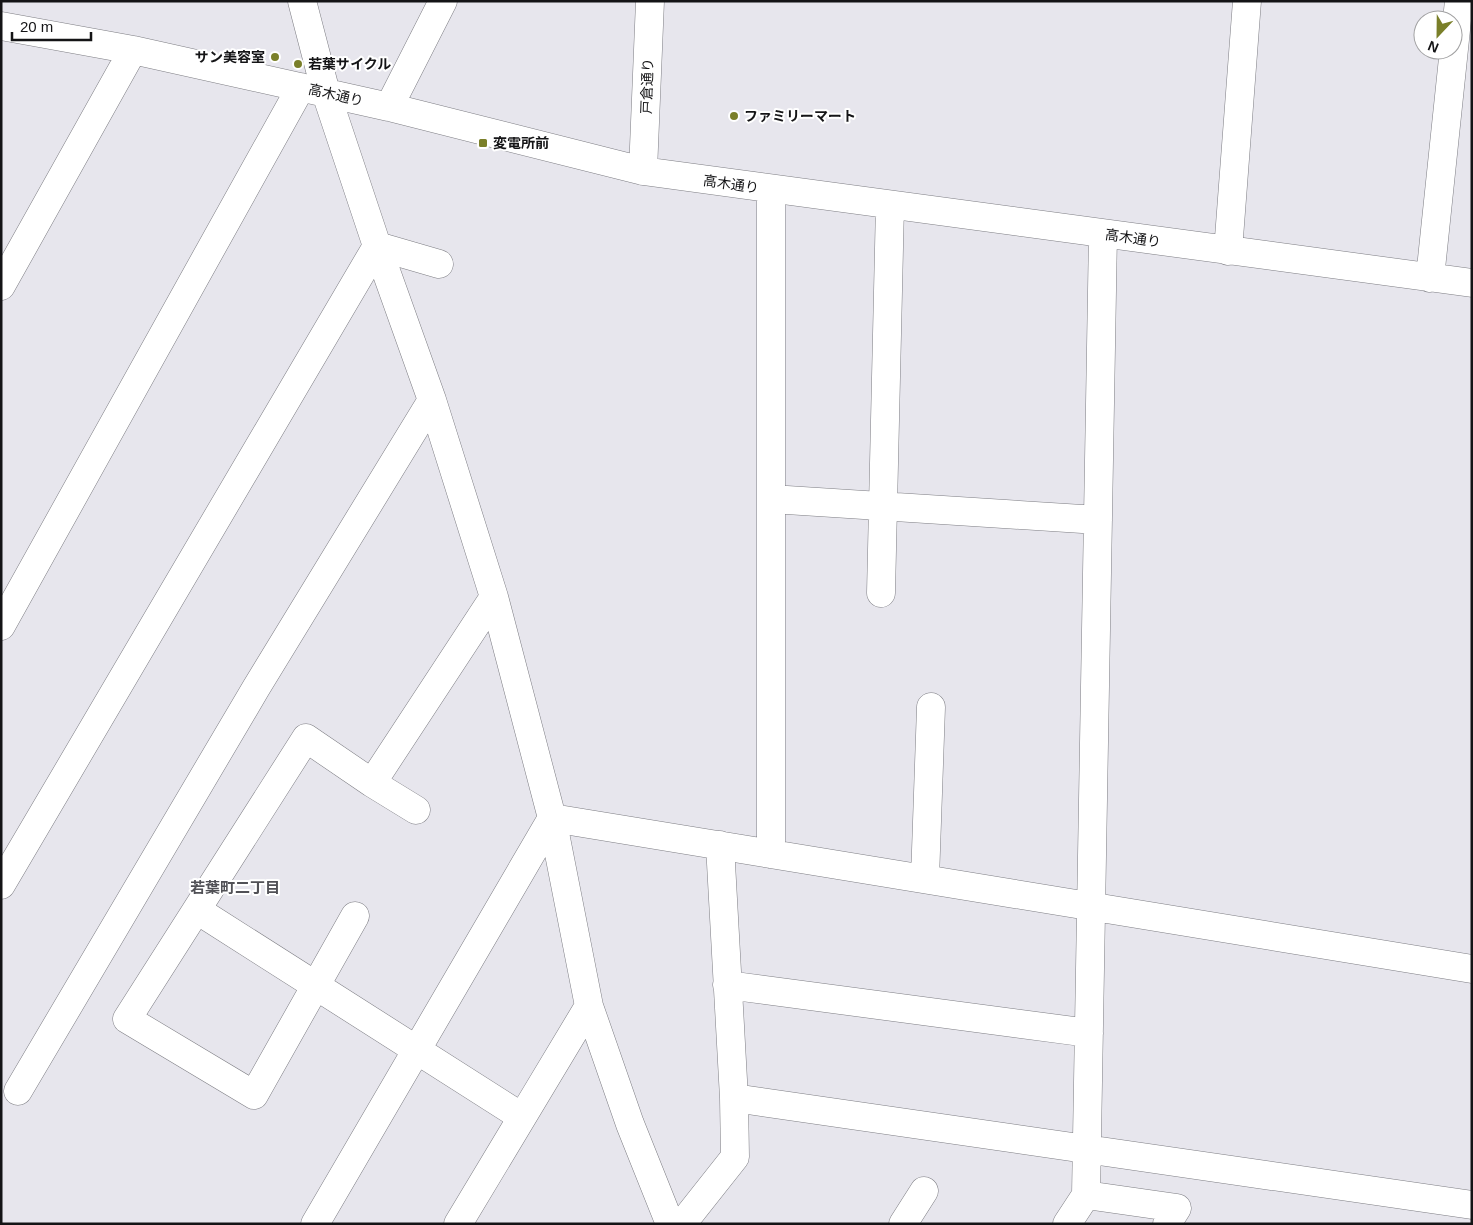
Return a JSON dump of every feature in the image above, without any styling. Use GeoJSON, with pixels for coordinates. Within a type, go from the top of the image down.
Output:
{"type":"FeatureCollection","features":[{"type":"Feature","properties":{"kind":"street"},"geometry":{"type":"LineString","coordinates":[[302,1],[314,90],[376,246],[432,400],[494,596],[552,818],[588,1006],[630,1124],[670,1224]]}},
{"type":"Feature","properties":{"kind":"street"},"geometry":{"type":"LineString","coordinates":[[389,107],[443,1]]}},
{"type":"Feature","properties":{"kind":"street","name":"戸倉通り"},"geometry":{"type":"LineString","coordinates":[[643,171],[650,1]]}},
{"type":"Feature","properties":{"kind":"street"},"geometry":{"type":"LineString","coordinates":[[1228,251],[1248,1]]}},
{"type":"Feature","properties":{"kind":"street"},"geometry":{"type":"LineString","coordinates":[[1430,278],[1458,1]]}},
{"type":"Feature","properties":{"kind":"street","name":"高木通り"},"geometry":{"type":"LineString","coordinates":[[1,26],[133,50],[314,90],[643,171],[1472,283]]}},
{"type":"Feature","properties":{"kind":"street"},"geometry":{"type":"LineString","coordinates":[[1,286],[133,50]]}},
{"type":"Feature","properties":{"kind":"street"},"geometry":{"type":"LineString","coordinates":[[1,626],[314,90]]}},
{"type":"Feature","properties":{"kind":"street"},"geometry":{"type":"LineString","coordinates":[[771,189],[771,854]]}},
{"type":"Feature","properties":{"kind":"street"},"geometry":{"type":"LineString","coordinates":[[881,593],[890,205]]}},
{"type":"Feature","properties":{"kind":"street"},"geometry":{"type":"LineString","coordinates":[[1066,1224],[1086,1195],[1103,234]]}},
{"type":"Feature","properties":{"kind":"street"},"geometry":{"type":"LineString","coordinates":[[376,246],[439,264]]}},
{"type":"Feature","properties":{"kind":"street"},"geometry":{"type":"LineString","coordinates":[[1,885],[376,246]]}},
{"type":"Feature","properties":{"kind":"street"},"geometry":{"type":"LineString","coordinates":[[18,1091],[256,688],[432,400]]}},
{"type":"Feature","properties":{"kind":"street"},"geometry":{"type":"LineString","coordinates":[[771,499],[1098,520]]}},
{"type":"Feature","properties":{"kind":"street"},"geometry":{"type":"LineString","coordinates":[[372,783],[494,596]]}},
{"type":"Feature","properties":{"kind":"street"},"geometry":{"type":"LineString","coordinates":[[925,879],[931,707]]}},
{"type":"Feature","properties":{"kind":"street"},"geometry":{"type":"LineString","coordinates":[[355,916],[254,1095],[127,1019],[306,738],[372,783],[416,810]]}},
{"type":"Feature","properties":{"kind":"street"},"geometry":{"type":"LineString","coordinates":[[552,818],[1472,969]]}},
{"type":"Feature","properties":{"kind":"street"},"geometry":{"type":"LineString","coordinates":[[315,1224],[552,818]]}},
{"type":"Feature","properties":{"kind":"street"},"geometry":{"type":"LineString","coordinates":[[682,1224],[735,1157],[734,1098],[720,845]]}},
{"type":"Feature","properties":{"kind":"street"},"geometry":{"type":"LineString","coordinates":[[197,910],[522,1117]]}},
{"type":"Feature","properties":{"kind":"street"},"geometry":{"type":"LineString","coordinates":[[727,985],[1089,1032]]}},
{"type":"Feature","properties":{"kind":"street"},"geometry":{"type":"LineString","coordinates":[[458,1224],[588,1006]]}},
{"type":"Feature","properties":{"kind":"street"},"geometry":{"type":"LineString","coordinates":[[734,1098],[1472,1205]]}},
{"type":"Feature","properties":{"kind":"street"},"geometry":{"type":"LineString","coordinates":[[903,1224],[924,1191]]}},
{"type":"Feature","properties":{"kind":"street"},"geometry":{"type":"LineString","coordinates":[[1086,1195],[1177,1208],[1167,1224]]}},
{"type":"Feature","properties":{"kind":"place","name":"サン美容室"},"geometry":{"type":"Point","coordinates":[275,57]}},
{"type":"Feature","properties":{"kind":"place","name":"若葉サイクル"},"geometry":{"type":"Point","coordinates":[298,64]}},
{"type":"Feature","properties":{"kind":"place","name":"ファミリーマート"},"geometry":{"type":"Point","coordinates":[734,116]}},
{"type":"Feature","properties":{"kind":"place","name":"変電所前"},"geometry":{"type":"Point","coordinates":[483,143]}},
{"type":"Feature","properties":{"kind":"district","name":"若葉町二丁目"},"geometry":{"type":"Point","coordinates":[235,887]}}]}
